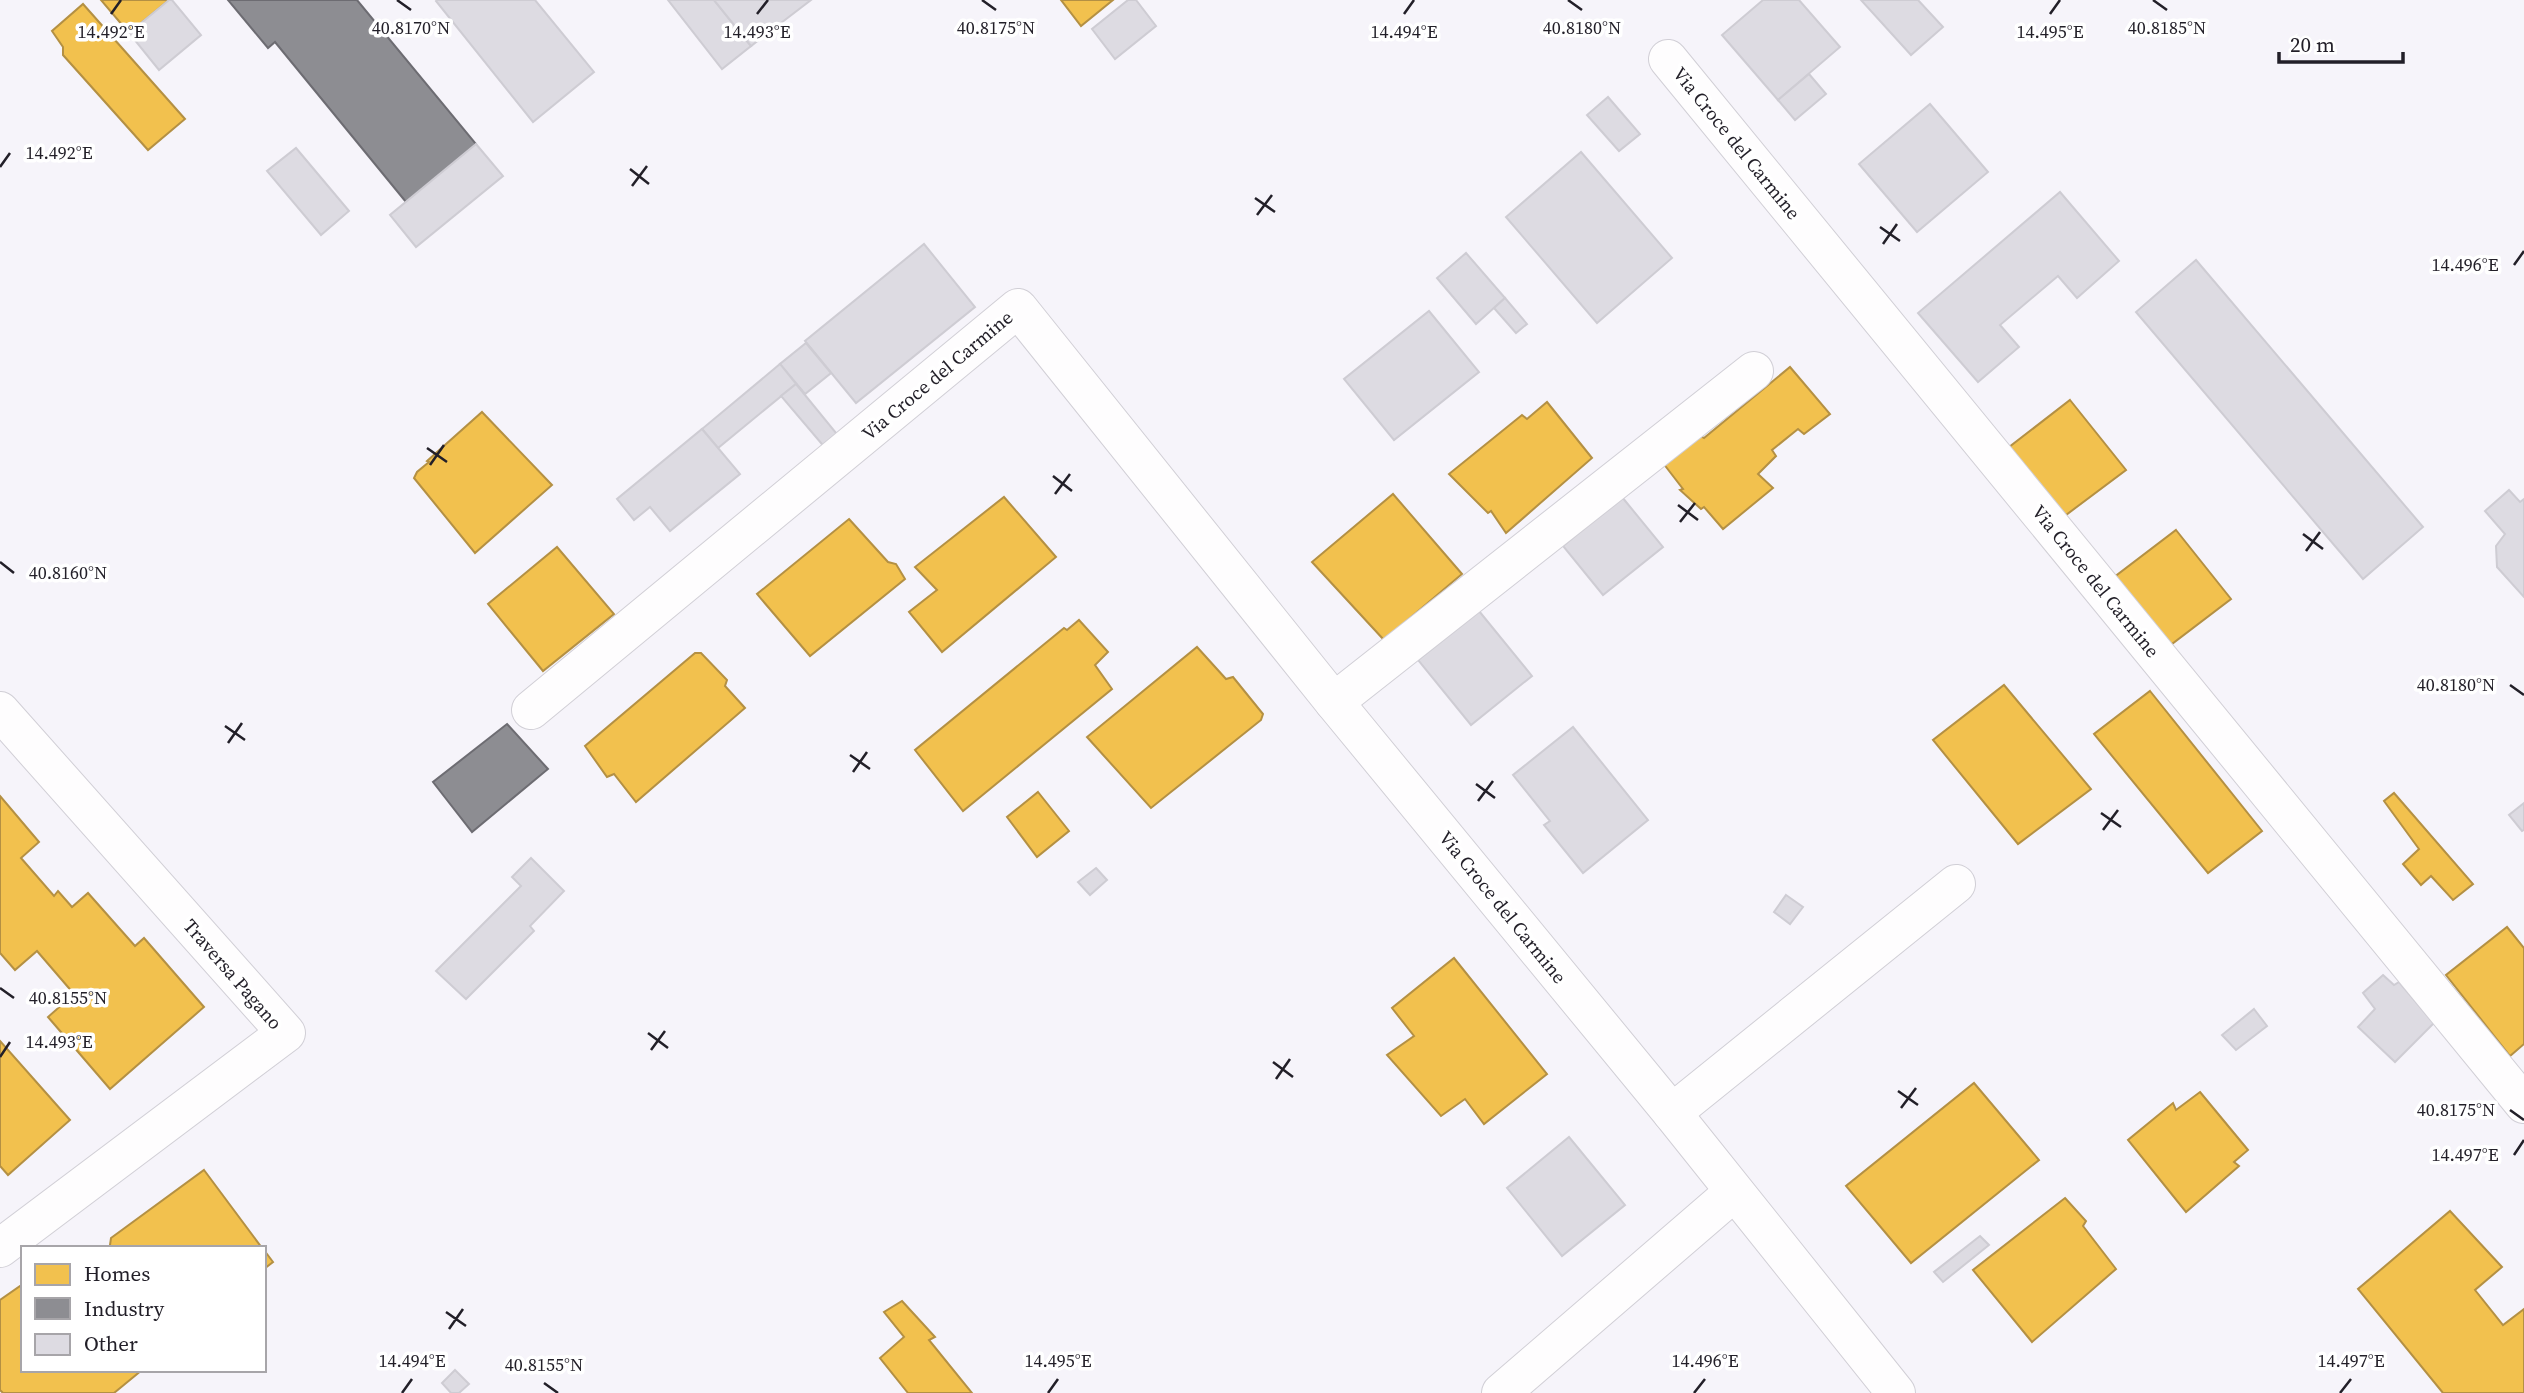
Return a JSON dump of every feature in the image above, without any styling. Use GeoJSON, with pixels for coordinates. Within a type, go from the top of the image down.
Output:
{"type":"FeatureCollection","features":[{"type":"Feature","properties":{"kind":"street","name":"Via Croce del Carmine"},"geometry":{"type":"LineString","coordinates":[[1668,59],[2524,1104]]}},
{"type":"Feature","properties":{"kind":"street","name":"Via Croce del Carmine"},"geometry":{"type":"LineString","coordinates":[[531,710],[1018,308],[1334,702],[1672,1113],[1896,1393]]}},
{"type":"Feature","properties":{"kind":"street"},"geometry":{"type":"LineString","coordinates":[[1334,702],[1754,371]]}},
{"type":"Feature","properties":{"kind":"street","name":"Traversa Pagano"},"geometry":{"type":"LineString","coordinates":[[0,710],[286,1033],[0,1248]]}},
{"type":"Feature","properties":{"kind":"street"},"geometry":{"type":"LineString","coordinates":[[1672,1113],[1956,884]]}},
{"type":"Feature","properties":{"kind":"street"},"geometry":{"type":"LineString","coordinates":[[1500,1393],[1734,1192]]}},
{"type":"Feature","properties":{"kind":"building: Homes"},"geometry":{"type":"Polygon","coordinates":[[[101,0],[169,0],[129,33],[101,0]]]}},
{"type":"Feature","properties":{"kind":"building: Homes"},"geometry":{"type":"Polygon","coordinates":[[[1061,0],[1113,0],[1081,26],[1061,0]]]}},
{"type":"Feature","properties":{"kind":"building: Homes"},"geometry":{"type":"Polygon","coordinates":[[[83,4],[185,119],[148,150],[63,55],[63,47],[52,31],[83,4]]]}},
{"type":"Feature","properties":{"kind":"building: Homes"},"geometry":{"type":"Polygon","coordinates":[[[1790,367],[1830,414],[1804,434],[1798,429],[1772,450],[1776,456],[1758,474],[1773,488],[1723,529],[1704,507],[1701,509],[1680,490],[1683,489],[1663,463],[1699,435],[1704,438],[1790,367]]]}},
{"type":"Feature","properties":{"kind":"building: Homes"},"geometry":{"type":"Polygon","coordinates":[[[2070,400],[2126,470],[2058,521],[2004,451],[2070,400]]]}},
{"type":"Feature","properties":{"kind":"building: Homes"},"geometry":{"type":"Polygon","coordinates":[[[1547,402],[1592,458],[1506,533],[1491,511],[1488,513],[1449,474],[1522,415],[1527,419],[1547,402]]]}},
{"type":"Feature","properties":{"kind":"building: Homes"},"geometry":{"type":"Polygon","coordinates":[[[482,412],[552,485],[475,553],[414,478],[429,462],[427,461],[482,412]]]}},
{"type":"Feature","properties":{"kind":"building: Homes"},"geometry":{"type":"Polygon","coordinates":[[[1393,494],[1462,574],[1384,640],[1312,562],[1393,494]]]}},
{"type":"Feature","properties":{"kind":"building: Homes"},"geometry":{"type":"Polygon","coordinates":[[[1004,497],[1056,557],[942,652],[909,612],[937,590],[915,567],[1004,497]]]}},
{"type":"Feature","properties":{"kind":"building: Homes"},"geometry":{"type":"Polygon","coordinates":[[[849,519],[888,562],[896,564],[905,579],[810,656],[757,594],[849,519]]]}},
{"type":"Feature","properties":{"kind":"building: Homes"},"geometry":{"type":"Polygon","coordinates":[[[2176,530],[2231,599],[2164,650],[2109,581],[2176,530]]]}},
{"type":"Feature","properties":{"kind":"building: Homes"},"geometry":{"type":"Polygon","coordinates":[[[557,547],[614,614],[543,671],[488,604],[557,547]]]}},
{"type":"Feature","properties":{"kind":"building: Homes"},"geometry":{"type":"Polygon","coordinates":[[[1079,620],[1108,652],[1095,665],[1112,689],[963,811],[915,750],[1064,628],[1067,630],[1079,620]]]}},
{"type":"Feature","properties":{"kind":"building: Homes"},"geometry":{"type":"Polygon","coordinates":[[[1197,647],[1226,679],[1233,677],[1263,714],[1261,720],[1151,808],[1087,737],[1197,647]]]}},
{"type":"Feature","properties":{"kind":"building: Homes"},"geometry":{"type":"Polygon","coordinates":[[[695,653],[701,653],[727,680],[725,686],[745,708],[636,802],[614,774],[607,777],[585,746],[695,653]]]}},
{"type":"Feature","properties":{"kind":"building: Homes"},"geometry":{"type":"Polygon","coordinates":[[[2004,685],[2091,789],[2018,844],[1933,740],[2004,685]]]}},
{"type":"Feature","properties":{"kind":"building: Homes"},"geometry":{"type":"Polygon","coordinates":[[[2150,691],[2262,831],[2208,873],[2094,734],[2150,691]]]}},
{"type":"Feature","properties":{"kind":"building: Homes"},"geometry":{"type":"Polygon","coordinates":[[[1038,792],[1069,831],[1037,857],[1007,817],[1038,792]]]}},
{"type":"Feature","properties":{"kind":"building: Homes"},"geometry":{"type":"Polygon","coordinates":[[[2394,793],[2473,884],[2453,900],[2431,876],[2421,885],[2403,864],[2419,849],[2384,801],[2394,793]]]}},
{"type":"Feature","properties":{"kind":"building: Homes"},"geometry":{"type":"Polygon","coordinates":[[[0,796],[39,842],[21,858],[54,896],[58,891],[72,907],[88,893],[135,946],[144,938],[204,1007],[110,1089],[48,1017],[74,994],[37,951],[15,970],[0,953],[0,796]]]}},
{"type":"Feature","properties":{"kind":"building: Homes"},"geometry":{"type":"Polygon","coordinates":[[[2507,927],[2524,948],[2524,1044],[2510,1056],[2446,975],[2507,927]]]}},
{"type":"Feature","properties":{"kind":"building: Homes"},"geometry":{"type":"Polygon","coordinates":[[[1454,958],[1547,1074],[1484,1124],[1465,1099],[1441,1116],[1387,1055],[1414,1036],[1392,1008],[1454,958]]]}},
{"type":"Feature","properties":{"kind":"building: Homes"},"geometry":{"type":"Polygon","coordinates":[[[0,1041],[70,1120],[8,1175],[0,1166],[0,1041]]]}},
{"type":"Feature","properties":{"kind":"building: Homes"},"geometry":{"type":"Polygon","coordinates":[[[1974,1083],[2039,1160],[1911,1263],[1846,1186],[1974,1083]]]}},
{"type":"Feature","properties":{"kind":"building: Homes"},"geometry":{"type":"Polygon","coordinates":[[[2200,1092],[2248,1150],[2234,1162],[2239,1166],[2186,1212],[2128,1140],[2173,1103],[2176,1110],[2200,1092]]]}},
{"type":"Feature","properties":{"kind":"building: Homes"},"geometry":{"type":"Polygon","coordinates":[[[204,1170],[261,1246],[111,1246],[111,1238],[204,1170]]]}},
{"type":"Feature","properties":{"kind":"building: Homes"},"geometry":{"type":"Polygon","coordinates":[[[2065,1198],[2086,1221],[2083,1226],[2116,1269],[2032,1342],[1973,1270],[2065,1198]]]}},
{"type":"Feature","properties":{"kind":"building: Homes"},"geometry":{"type":"Polygon","coordinates":[[[2450,1211],[2502,1267],[2475,1290],[2503,1325],[2524,1309],[2524,1393],[2443,1393],[2358,1289],[2450,1211]]]}},
{"type":"Feature","properties":{"kind":"building: Homes"},"geometry":{"type":"Polygon","coordinates":[[[266,1253],[273,1262],[266,1267],[266,1253]]]}},
{"type":"Feature","properties":{"kind":"building: Homes"},"geometry":{"type":"Polygon","coordinates":[[[21,1285],[21,1372],[140,1372],[114,1393],[3,1393],[0,1390],[0,1300],[21,1285]]]}},
{"type":"Feature","properties":{"kind":"building: Homes"},"geometry":{"type":"Polygon","coordinates":[[[902,1301],[935,1337],[929,1340],[972,1393],[908,1393],[880,1358],[904,1337],[884,1312],[902,1301]]]}},
{"type":"Feature","properties":{"kind":"building: Industry"},"geometry":{"type":"Polygon","coordinates":[[[228,0],[357,0],[476,144],[406,202],[275,42],[268,48],[228,0]]]}},
{"type":"Feature","properties":{"kind":"building: Industry"},"geometry":{"type":"Polygon","coordinates":[[[507,724],[548,769],[472,832],[433,782],[507,724]]]}},
{"type":"Feature","properties":{"kind":"building: Other"},"geometry":{"type":"Polygon","coordinates":[[[172,0],[201,35],[159,70],[129,33],[172,0]]]}},
{"type":"Feature","properties":{"kind":"building: Other"},"geometry":{"type":"Polygon","coordinates":[[[437,0],[535,0],[594,72],[533,122],[437,0]]]}},
{"type":"Feature","properties":{"kind":"building: Other"},"geometry":{"type":"Polygon","coordinates":[[[668,0],[714,0],[751,46],[722,69],[668,0]]]}},
{"type":"Feature","properties":{"kind":"building: Other"},"geometry":{"type":"Polygon","coordinates":[[[714,0],[811,0],[751,46],[714,0]]]}},
{"type":"Feature","properties":{"kind":"building: Other"},"geometry":{"type":"Polygon","coordinates":[[[1128,0],[1136,0],[1156,26],[1115,59],[1092,29],[1128,0]]]}},
{"type":"Feature","properties":{"kind":"building: Other"},"geometry":{"type":"Polygon","coordinates":[[[1763,0],[1799,0],[1840,47],[1778,100],[1722,35],[1763,0]]]}},
{"type":"Feature","properties":{"kind":"building: Other"},"geometry":{"type":"Polygon","coordinates":[[[1861,0],[1918,0],[1943,27],[1911,55],[1861,0]]]}},
{"type":"Feature","properties":{"kind":"building: Other"},"geometry":{"type":"Polygon","coordinates":[[[1809,74],[1826,94],[1795,120],[1778,100],[1809,74]]]}},
{"type":"Feature","properties":{"kind":"building: Other"},"geometry":{"type":"Polygon","coordinates":[[[1608,97],[1640,134],[1619,151],[1587,115],[1608,97]]]}},
{"type":"Feature","properties":{"kind":"building: Other"},"geometry":{"type":"Polygon","coordinates":[[[1930,104],[1988,172],[1917,232],[1859,164],[1930,104]]]}},
{"type":"Feature","properties":{"kind":"building: Other"},"geometry":{"type":"Polygon","coordinates":[[[476,144],[503,176],[416,247],[390,215],[476,144]]]}},
{"type":"Feature","properties":{"kind":"building: Other"},"geometry":{"type":"Polygon","coordinates":[[[296,148],[349,211],[321,235],[267,171],[296,148]]]}},
{"type":"Feature","properties":{"kind":"building: Other"},"geometry":{"type":"Polygon","coordinates":[[[1581,152],[1672,258],[1597,323],[1506,217],[1581,152]]]}},
{"type":"Feature","properties":{"kind":"building: Other"},"geometry":{"type":"Polygon","coordinates":[[[2060,192],[2119,261],[2077,298],[2058,276],[2000,325],[2019,347],[1978,382],[1918,313],[2060,192]]]}},
{"type":"Feature","properties":{"kind":"building: Other"},"geometry":{"type":"Polygon","coordinates":[[[924,244],[975,307],[856,403],[805,341],[924,244]]]}},
{"type":"Feature","properties":{"kind":"building: Other"},"geometry":{"type":"Polygon","coordinates":[[[1466,253],[1505,298],[1476,324],[1437,278],[1466,253]]]}},
{"type":"Feature","properties":{"kind":"building: Other"},"geometry":{"type":"Polygon","coordinates":[[[2196,260],[2423,527],[2363,579],[2136,312],[2196,260]]]}},
{"type":"Feature","properties":{"kind":"building: Other"},"geometry":{"type":"Polygon","coordinates":[[[1505,298],[1527,324],[1516,333],[1494,308],[1505,298]]]}},
{"type":"Feature","properties":{"kind":"building: Other"},"geometry":{"type":"Polygon","coordinates":[[[1429,311],[1479,372],[1394,440],[1344,379],[1429,311]]]}},
{"type":"Feature","properties":{"kind":"building: Other"},"geometry":{"type":"Polygon","coordinates":[[[806,343],[831,373],[805,394],[780,364],[806,343]]]}},
{"type":"Feature","properties":{"kind":"building: Other"},"geometry":{"type":"Polygon","coordinates":[[[780,364],[796,384],[718,448],[702,429],[780,364]]]}},
{"type":"Feature","properties":{"kind":"building: Other"},"geometry":{"type":"Polygon","coordinates":[[[796,384],[841,439],[827,450],[781,396],[796,384]]]}},
{"type":"Feature","properties":{"kind":"building: Other"},"geometry":{"type":"Polygon","coordinates":[[[702,429],[740,474],[670,531],[650,507],[634,520],[617,499],[702,429]]]}},
{"type":"Feature","properties":{"kind":"building: Other"},"geometry":{"type":"Polygon","coordinates":[[[2509,490],[2520,502],[2524,499],[2524,597],[2497,567],[2496,546],[2505,534],[2485,511],[2509,490]]]}},
{"type":"Feature","properties":{"kind":"building: Other"},"geometry":{"type":"Polygon","coordinates":[[[1622,497],[1663,547],[1603,595],[1563,546],[1622,497]]]}},
{"type":"Feature","properties":{"kind":"building: Other"},"geometry":{"type":"Polygon","coordinates":[[[1479,611],[1532,676],[1471,725],[1418,660],[1479,611]]]}},
{"type":"Feature","properties":{"kind":"building: Other"},"geometry":{"type":"Polygon","coordinates":[[[1573,727],[1648,820],[1583,873],[1544,825],[1550,821],[1513,775],[1573,727]]]}},
{"type":"Feature","properties":{"kind":"building: Other"},"geometry":{"type":"Polygon","coordinates":[[[2524,803],[2524,830],[2522,831],[2509,815],[2524,803]]]}},
{"type":"Feature","properties":{"kind":"building: Other"},"geometry":{"type":"Polygon","coordinates":[[[531,858],[564,891],[530,926],[534,931],[466,999],[436,971],[521,886],[512,877],[531,858]]]}},
{"type":"Feature","properties":{"kind":"building: Other"},"geometry":{"type":"Polygon","coordinates":[[[1096,868],[1107,880],[1090,895],[1078,882],[1096,868]]]}},
{"type":"Feature","properties":{"kind":"building: Other"},"geometry":{"type":"Polygon","coordinates":[[[1786,895],[1803,907],[1790,924],[1774,912],[1786,895]]]}},
{"type":"Feature","properties":{"kind":"building: Other"},"geometry":{"type":"Polygon","coordinates":[[[2383,975],[2394,985],[2399,982],[2434,1023],[2395,1062],[2358,1027],[2375,1009],[2363,993],[2383,975]]]}},
{"type":"Feature","properties":{"kind":"building: Other"},"geometry":{"type":"Polygon","coordinates":[[[2254,1009],[2267,1026],[2236,1050],[2222,1035],[2254,1009]]]}},
{"type":"Feature","properties":{"kind":"building: Other"},"geometry":{"type":"Polygon","coordinates":[[[1569,1137],[1625,1205],[1562,1256],[1507,1188],[1569,1137]]]}},
{"type":"Feature","properties":{"kind":"building: Other"},"geometry":{"type":"Polygon","coordinates":[[[1980,1236],[1989,1245],[1943,1282],[1934,1272],[1980,1236]]]}},
{"type":"Feature","properties":{"kind":"building: Other"},"geometry":{"type":"Polygon","coordinates":[[[455,1370],[469,1384],[459,1393],[451,1393],[442,1383],[455,1370]]]}}]}
